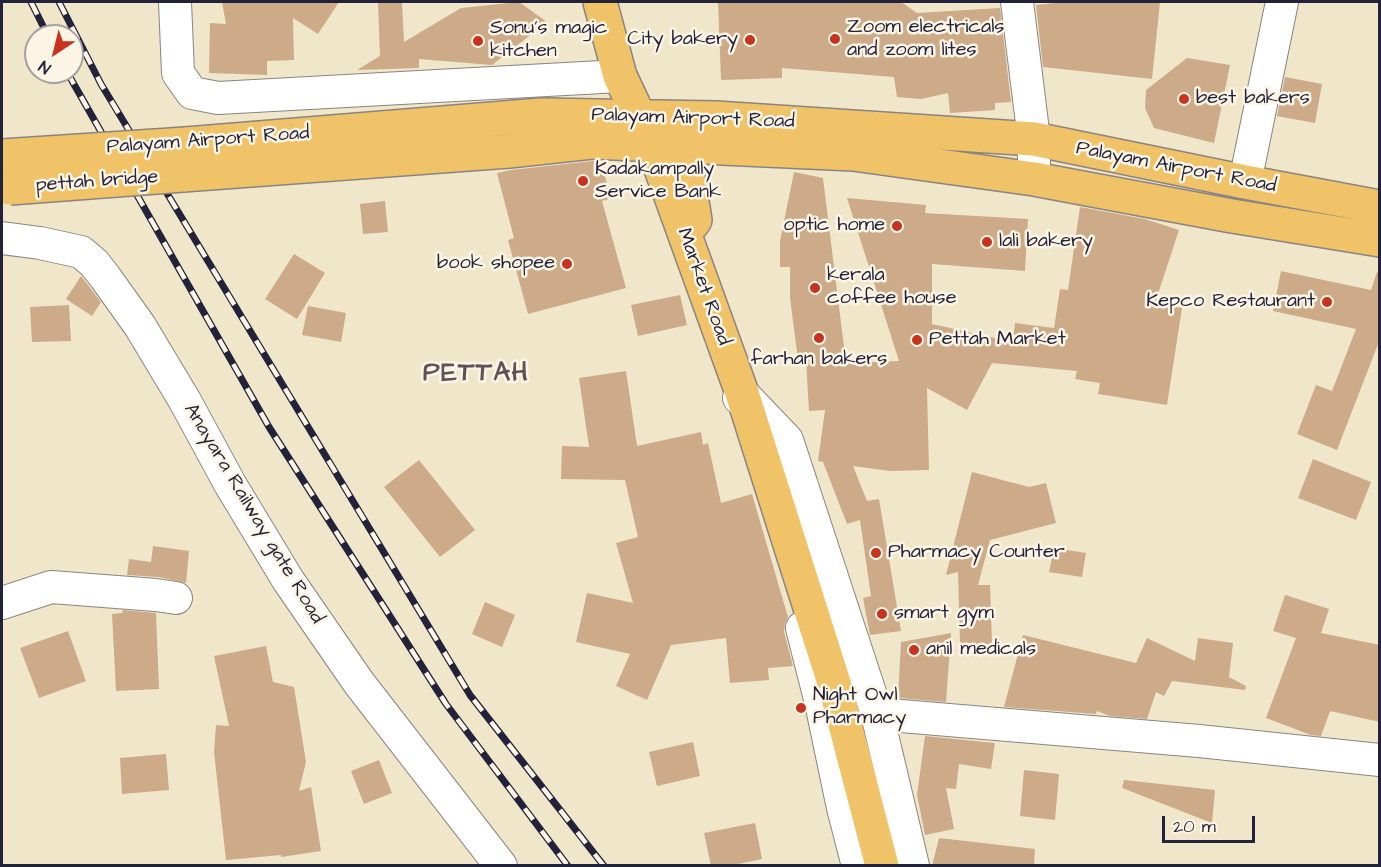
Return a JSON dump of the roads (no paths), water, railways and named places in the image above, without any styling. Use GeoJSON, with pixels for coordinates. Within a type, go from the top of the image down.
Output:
{"type":"FeatureCollection","features":[{"type":"Feature","properties":{"kind":"main road"},"geometry":{"type":"LineString","coordinates":[[600,2],[620,76],[695,219],[686,241],[660,216],[650,137]]}},
{"type":"Feature","properties":{"kind":"main road","name":"Palayam Airport Road"},"geometry":{"type":"LineString","coordinates":[[184,159],[541,115],[650,137],[853,154],[1034,179],[1232,216],[1380,240]]}},
{"type":"Feature","properties":{"kind":"main road","name":"Palayam Airport Road"},"geometry":{"type":"LineString","coordinates":[[2,156],[184,159],[509,151],[650,137],[716,118],[1034,139],[1380,207]]}},
{"type":"Feature","properties":{"kind":"main road","name":"pettah bridge"},"geometry":{"type":"LineString","coordinates":[[6,188],[184,159]]}},
{"type":"Feature","properties":{"kind":"main road","name":"Market Road"},"geometry":{"type":"LineString","coordinates":[[686,241],[742,393],[835,686],[882,866]]}},
{"type":"Feature","properties":{"kind":"street"},"geometry":{"type":"LineString","coordinates":[[175,2],[178,73],[192,93],[218,98],[620,76]]}},
{"type":"Feature","properties":{"kind":"street"},"geometry":{"type":"LineString","coordinates":[[1017,2],[1034,139],[1034,179]]}},
{"type":"Feature","properties":{"kind":"street"},"geometry":{"type":"LineString","coordinates":[[1245,182],[1282,2]]}},
{"type":"Feature","properties":{"kind":"street","name":"Anayara Railway gate Road"},"geometry":{"type":"LineString","coordinates":[[2,238],[81,252],[94,263],[146,335],[230,484],[288,580],[359,683],[501,866]]}},
{"type":"Feature","properties":{"kind":"street"},"geometry":{"type":"LineString","coordinates":[[858,866],[821,703],[791,586],[733,409],[742,393],[787,440],[877,714],[913,866]]}},
{"type":"Feature","properties":{"kind":"street"},"geometry":{"type":"LineString","coordinates":[[2,603],[51,587],[176,598]]}},
{"type":"Feature","properties":{"kind":"street"},"geometry":{"type":"LineString","coordinates":[[877,714],[1199,741],[1380,760]]}},
{"type":"Feature","properties":{"kind":"railway"},"geometry":{"type":"LineString","coordinates":[[31,2],[42,24]]}},
{"type":"Feature","properties":{"kind":"railway"},"geometry":{"type":"LineString","coordinates":[[59,2],[101,84],[470,695],[604,866]]}},
{"type":"Feature","properties":{"kind":"railway"},"geometry":{"type":"LineString","coordinates":[[74,84],[269,427],[446,704],[568,866]]}},
{"type":"Feature","properties":{"kind":"place","name":"Zoom electricals and zoom lites"},"geometry":{"type":"Point","coordinates":[835,39]}},
{"type":"Feature","properties":{"kind":"place","name":"City bakery"},"geometry":{"type":"Point","coordinates":[750,40]}},
{"type":"Feature","properties":{"kind":"place","name":"Sonu's magic kitchen"},"geometry":{"type":"Point","coordinates":[478,41]}},
{"type":"Feature","properties":{"kind":"place","name":"best bakers"},"geometry":{"type":"Point","coordinates":[1184,99]}},
{"type":"Feature","properties":{"kind":"place","name":"Kadakampally Service Bank"},"geometry":{"type":"Point","coordinates":[583,181]}},
{"type":"Feature","properties":{"kind":"place","name":"optic home"},"geometry":{"type":"Point","coordinates":[897,226]}},
{"type":"Feature","properties":{"kind":"place","name":"lali bakery"},"geometry":{"type":"Point","coordinates":[987,242]}},
{"type":"Feature","properties":{"kind":"place","name":"book shopee"},"geometry":{"type":"Point","coordinates":[567,264]}},
{"type":"Feature","properties":{"kind":"place","name":"kerala coffee house"},"geometry":{"type":"Point","coordinates":[815,288]}},
{"type":"Feature","properties":{"kind":"place","name":"Kepco Restaurant"},"geometry":{"type":"Point","coordinates":[1327,302]}},
{"type":"Feature","properties":{"kind":"place","name":"farhan bakers"},"geometry":{"type":"Point","coordinates":[819,338]}},
{"type":"Feature","properties":{"kind":"place","name":"Pettah Market"},"geometry":{"type":"Point","coordinates":[917,340]}},
{"type":"Feature","properties":{"kind":"place","name":"Pharmacy Counter"},"geometry":{"type":"Point","coordinates":[876,553]}},
{"type":"Feature","properties":{"kind":"place","name":"smart gym"},"geometry":{"type":"Point","coordinates":[882,614]}},
{"type":"Feature","properties":{"kind":"place","name":"anil medicals"},"geometry":{"type":"Point","coordinates":[914,650]}},
{"type":"Feature","properties":{"kind":"place","name":"Night Owl Pharmacy"},"geometry":{"type":"Point","coordinates":[801,708]}},
{"type":"Feature","properties":{"kind":"district","name":"PETTAH"},"geometry":{"type":"Point","coordinates":[476,375]}}]}
